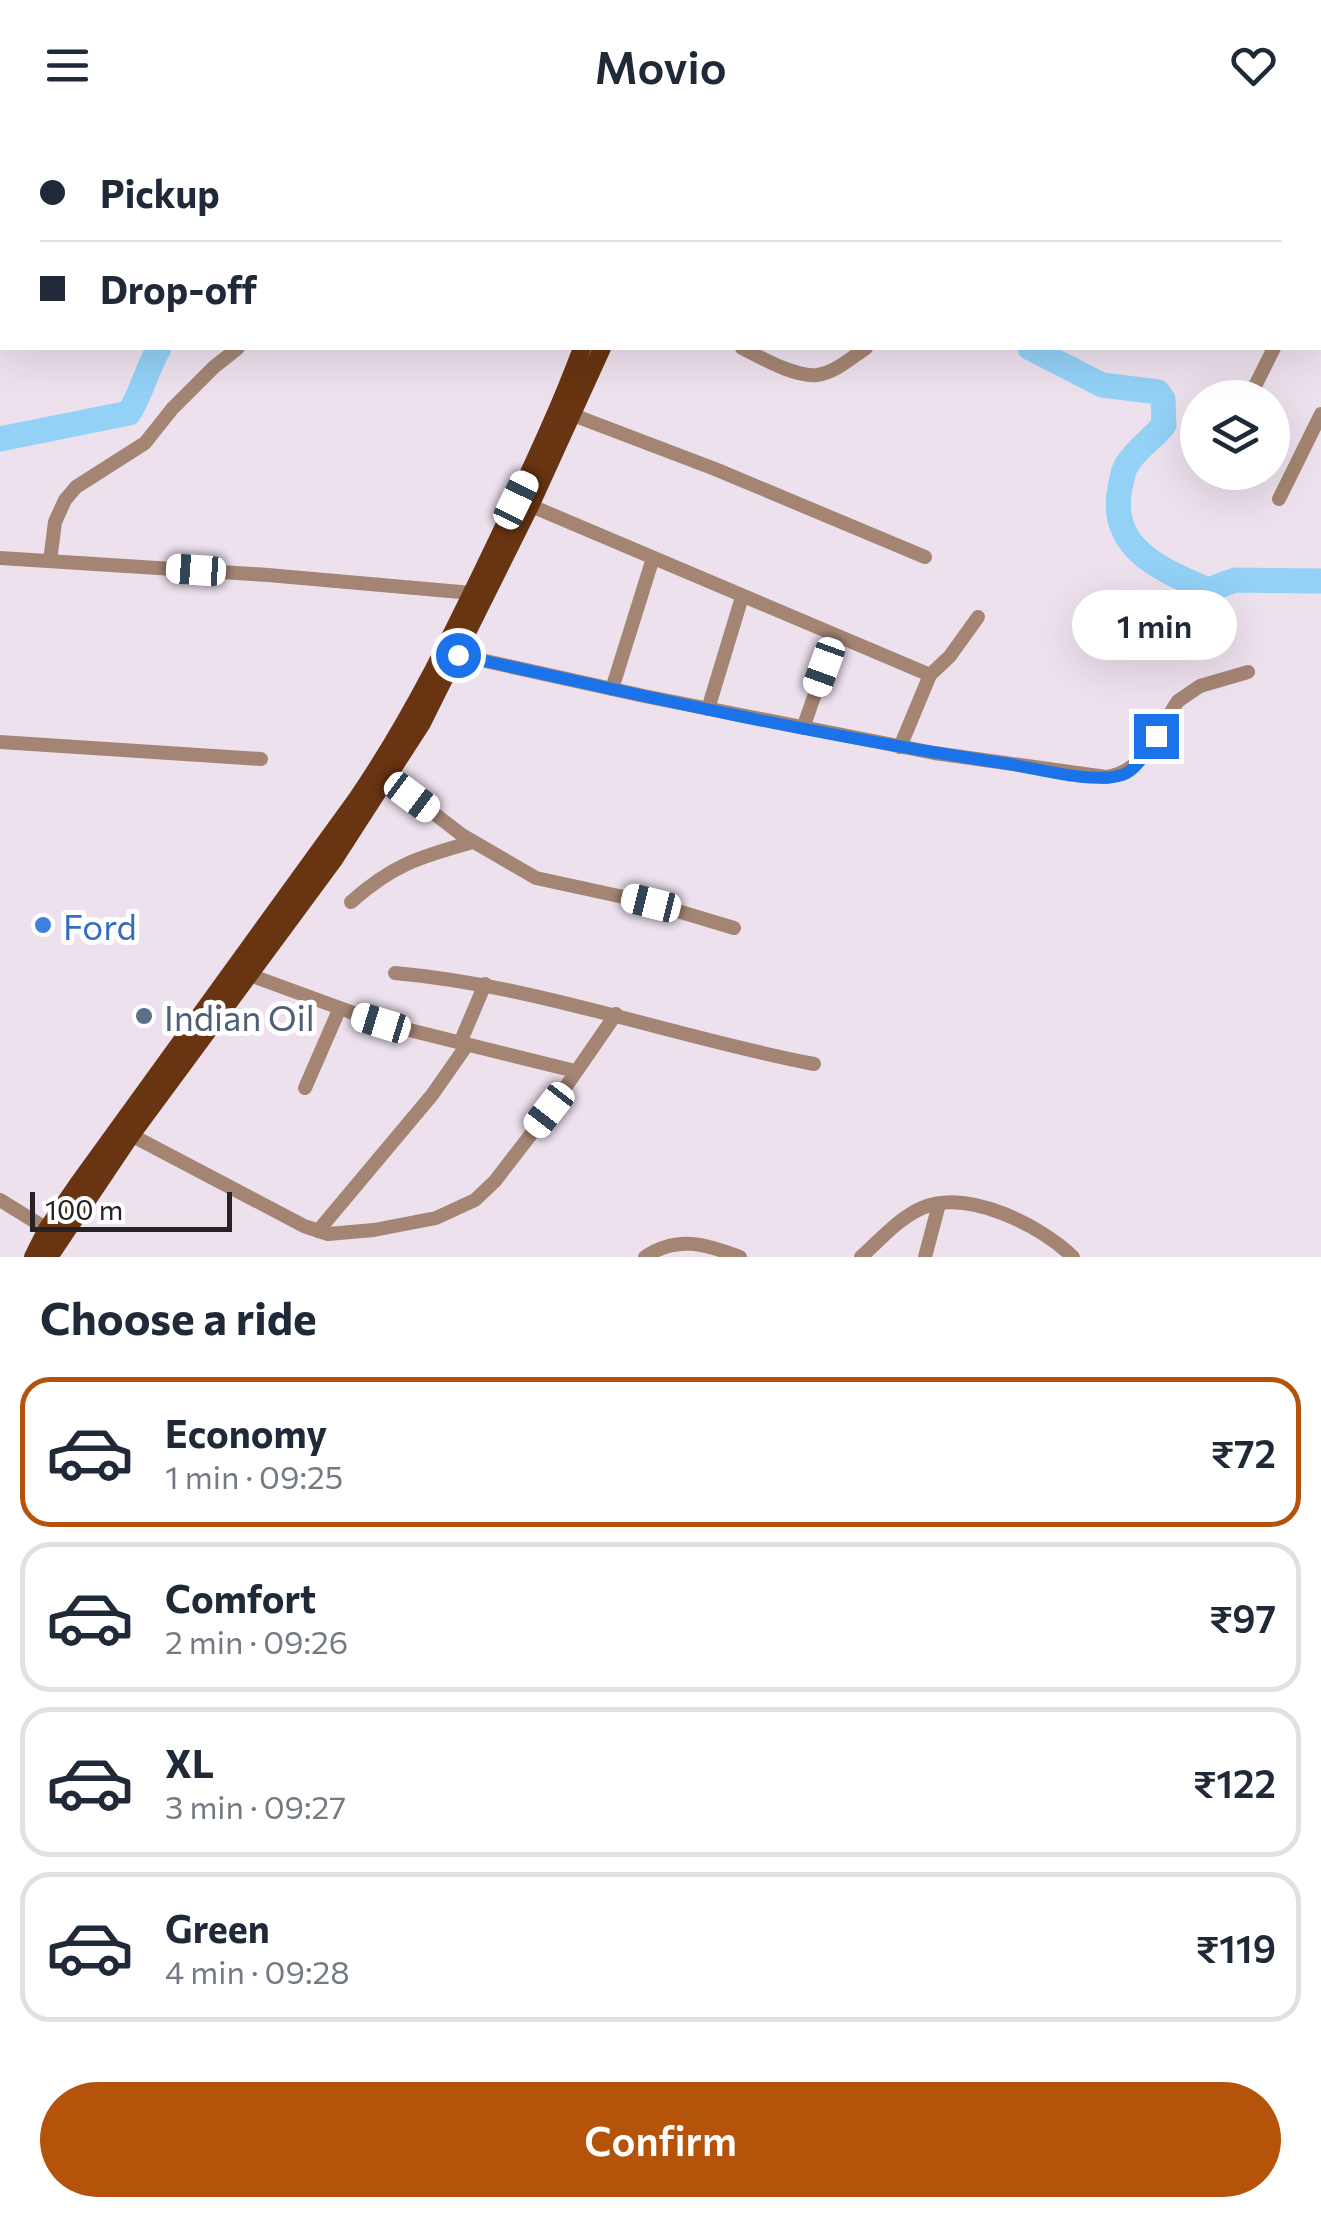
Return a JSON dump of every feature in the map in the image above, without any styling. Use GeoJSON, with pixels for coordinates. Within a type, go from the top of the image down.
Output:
{"type":"FeatureCollection","features":[{"type":"Feature","properties":{"kind":"main road"},"geometry":{"type":"LineString","coordinates":[[33,1257],[47,1229],[242,971],[451,653],[523,503],[581,350]]}},
{"type":"Feature","properties":{"kind":"main road"},"geometry":{"type":"LineString","coordinates":[[242,971],[333,861],[429,711],[472,593],[573,414],[601,350]]}},
{"type":"Feature","properties":{"kind":"main road"},"geometry":{"type":"LineString","coordinates":[[50,1257],[131,1135],[152,1094]]}},
{"type":"Feature","properties":{"kind":"street"},"geometry":{"type":"LineString","coordinates":[[50,561],[56,522],[65,500],[76,487],[145,443],[172,409],[235,350]]}},
{"type":"Feature","properties":{"kind":"street"},"geometry":{"type":"LineString","coordinates":[[746,350],[817,375],[863,350]]}},
{"type":"Feature","properties":{"kind":"street"},"geometry":{"type":"LineString","coordinates":[[1258,380],[1273,350]]}},
{"type":"Feature","properties":{"kind":"street"},"geometry":{"type":"LineString","coordinates":[[573,414],[925,557]]}},
{"type":"Feature","properties":{"kind":"street"},"geometry":{"type":"LineString","coordinates":[[1279,499],[1321,414]]}},
{"type":"Feature","properties":{"kind":"street"},"geometry":{"type":"LineString","coordinates":[[523,503],[930,675]]}},
{"type":"Feature","properties":{"kind":"street"},"geometry":{"type":"LineString","coordinates":[[0,558],[472,593]]}},
{"type":"Feature","properties":{"kind":"street"},"geometry":{"type":"LineString","coordinates":[[612,689],[653,558]]}},
{"type":"Feature","properties":{"kind":"street"},"geometry":{"type":"LineString","coordinates":[[708,709],[742,598]]}},
{"type":"Feature","properties":{"kind":"street"},"geometry":{"type":"LineString","coordinates":[[900,747],[930,675],[950,656],[978,617]]}},
{"type":"Feature","properties":{"kind":"street"},"geometry":{"type":"LineString","coordinates":[[803,728],[835,637]]}},
{"type":"Feature","properties":{"kind":"street"},"geometry":{"type":"LineString","coordinates":[[451,653],[900,747],[1082,775],[1123,775],[1134,768],[1186,693],[1248,672]]}},
{"type":"Feature","properties":{"kind":"street"},"geometry":{"type":"LineString","coordinates":[[0,742],[262,759]]}},
{"type":"Feature","properties":{"kind":"street"},"geometry":{"type":"LineString","coordinates":[[388,778],[474,842],[536,878],[651,903],[734,928]]}},
{"type":"Feature","properties":{"kind":"street"},"geometry":{"type":"LineString","coordinates":[[352,902],[396,867],[474,842]]}},
{"type":"Feature","properties":{"kind":"street"},"geometry":{"type":"LineString","coordinates":[[242,971],[339,1010],[575,1071]]}},
{"type":"Feature","properties":{"kind":"street"},"geometry":{"type":"LineString","coordinates":[[394,973],[485,984],[814,1064]]}},
{"type":"Feature","properties":{"kind":"street"},"geometry":{"type":"LineString","coordinates":[[318,1231],[421,1110],[463,1044],[485,984]]}},
{"type":"Feature","properties":{"kind":"street"},"geometry":{"type":"LineString","coordinates":[[304,1088],[339,1010]]}},
{"type":"Feature","properties":{"kind":"street"},"geometry":{"type":"LineString","coordinates":[[131,1135],[318,1231],[346,1234],[436,1218],[474,1200],[506,1167],[616,1014]]}},
{"type":"Feature","properties":{"kind":"street"},"geometry":{"type":"LineString","coordinates":[[0,1200],[47,1229]]}},
{"type":"Feature","properties":{"kind":"street"},"geometry":{"type":"LineString","coordinates":[[861,1257],[906,1218],[925,1206],[939,1204],[970,1206],[1012,1217],[1044,1233],[1073,1257]]}},
{"type":"Feature","properties":{"kind":"street"},"geometry":{"type":"LineString","coordinates":[[925,1257],[939,1204]]}},
{"type":"Feature","properties":{"kind":"street"},"geometry":{"type":"LineString","coordinates":[[645,1257],[657,1249],[692,1242],[740,1257]]}},
{"type":"Feature","properties":{"kind":"waterway"},"geometry":{"type":"LineString","coordinates":[[0,439],[129,413],[158,350]]}},
{"type":"Feature","properties":{"kind":"waterway"},"geometry":{"type":"LineString","coordinates":[[1034,350],[1102,385],[1158,392],[1163,399],[1164,425],[1130,460],[1120,488],[1118,509],[1122,527],[1142,554],[1208,590],[1235,580],[1321,581]]}},
{"type":"Feature","properties":{"kind":"place","name":"Ford"},"geometry":{"type":"Point","coordinates":[43,925]}},
{"type":"Feature","properties":{"kind":"place","name":"Indian Oil"},"geometry":{"type":"Point","coordinates":[144,1016]}},
{"type":"Feature","properties":{"kind":"route"},"geometry":{"type":"LineString","coordinates":[[458,655],[934,753],[1082,775],[1123,775],[1134,768],[1156,736]]}}]}
